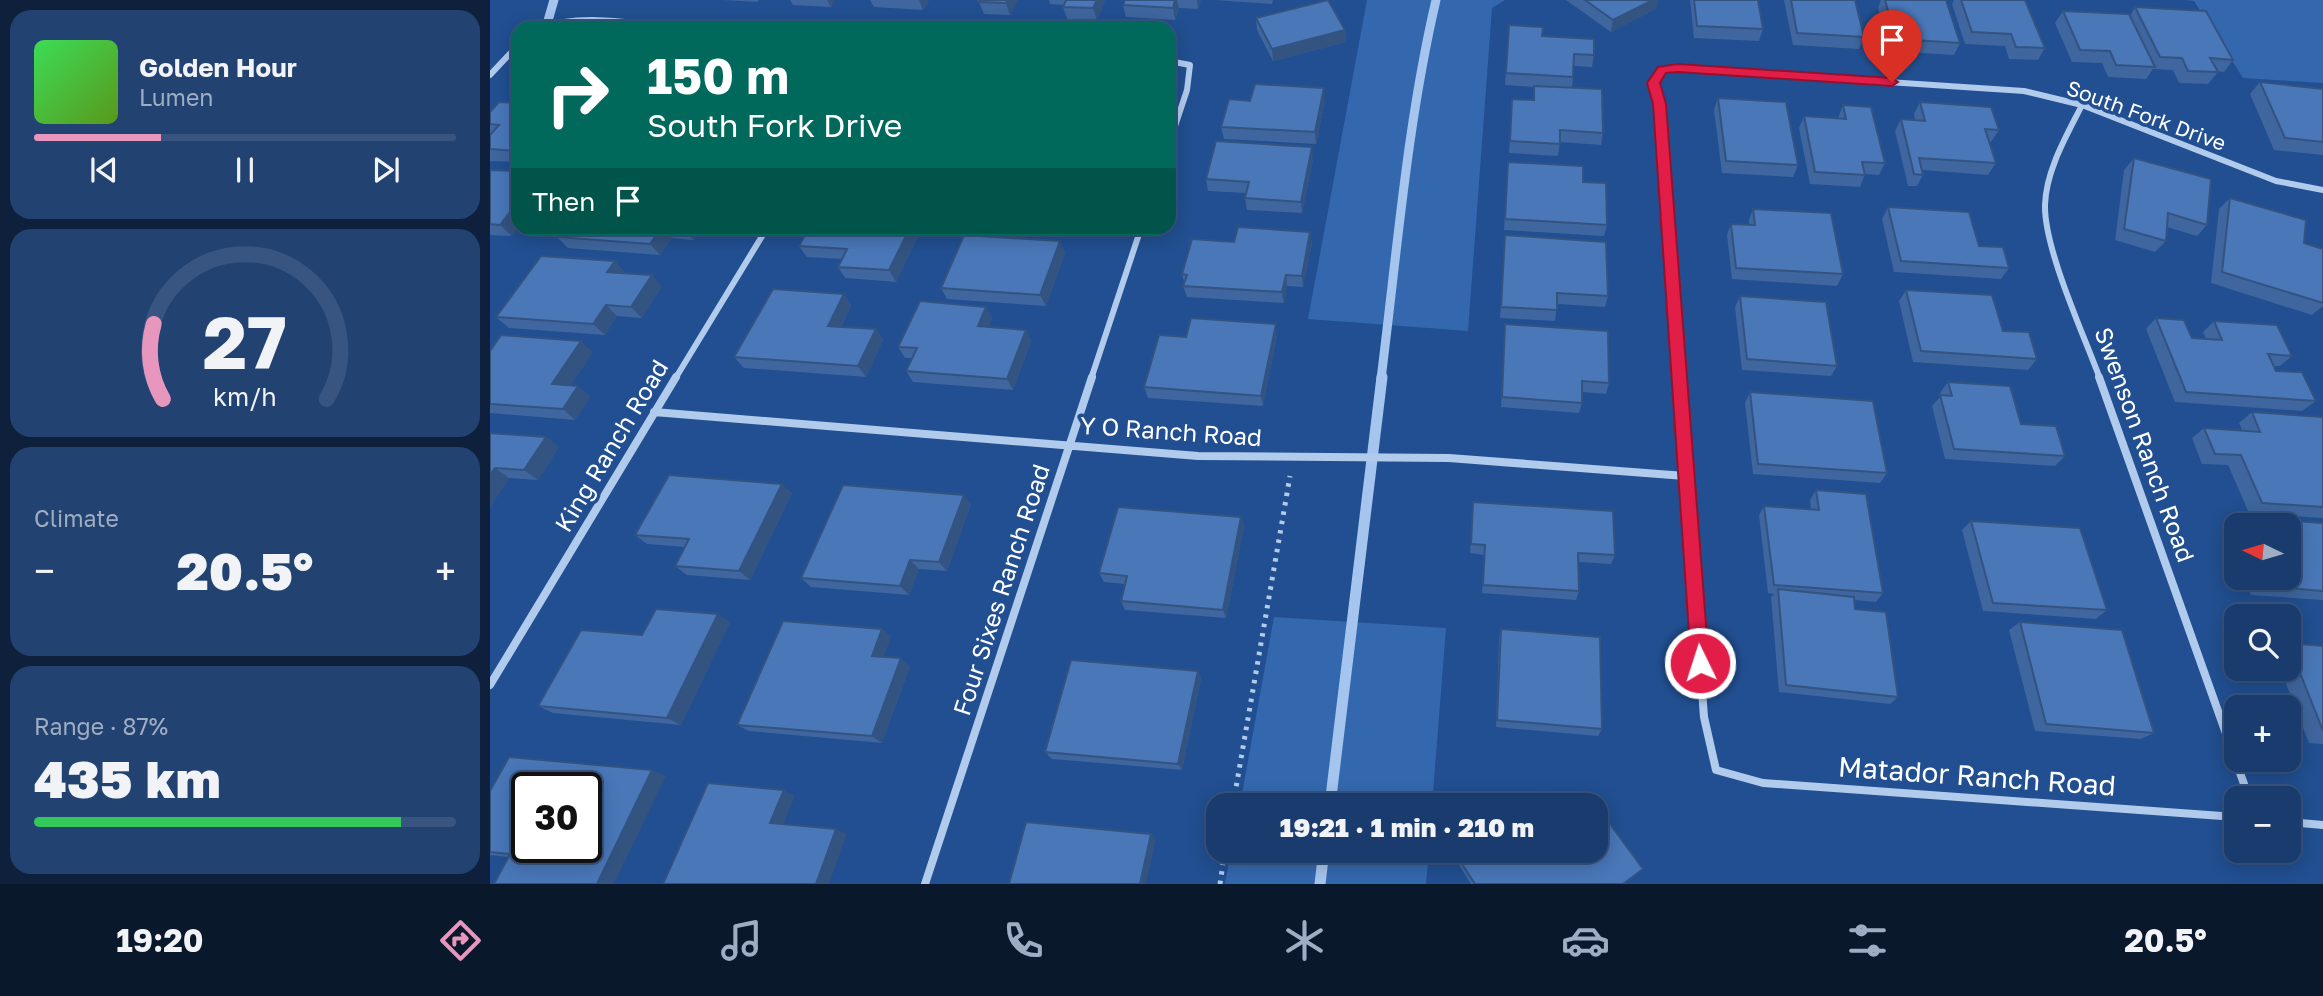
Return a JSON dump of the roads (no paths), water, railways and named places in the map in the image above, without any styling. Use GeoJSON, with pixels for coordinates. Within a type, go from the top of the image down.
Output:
{"type":"FeatureCollection","features":[{"type":"Feature","properties":{"kind":"street"},"geometry":{"type":"LineString","coordinates":[[490,75],[511,52]]}},
{"type":"Feature","properties":{"kind":"street"},"geometry":{"type":"LineString","coordinates":[[1176,62],[1190,65],[1187,90],[1176,123]]}},
{"type":"Feature","properties":{"kind":"street","name":"South Fork Drive"},"geometry":{"type":"LineString","coordinates":[[1685,476],[1659,104],[1653,83],[1662,70],[1678,68],[2024,91],[2082,105],[2276,181],[2323,190]]}},
{"type":"Feature","properties":{"kind":"street","name":"Swenson Ranch Road"},"geometry":{"type":"LineString","coordinates":[[2082,105],[2057,155],[2045,205],[2049,237],[2245,786]]}},
{"type":"Feature","properties":{"kind":"street","name":"King Ranch Road"},"geometry":{"type":"LineString","coordinates":[[490,685],[763,235]]}},
{"type":"Feature","properties":{"kind":"street","name":"Four Sixes Ranch Road"},"geometry":{"type":"LineString","coordinates":[[925,884],[1139,235]]}},
{"type":"Feature","properties":{"kind":"street","name":"Y O Ranch Road"},"geometry":{"type":"LineString","coordinates":[[654,412],[1198,456],[1449,458],[1685,476]]}},
{"type":"Feature","properties":{"kind":"street","name":"Matador Ranch Road"},"geometry":{"type":"LineString","coordinates":[[1685,476],[1704,717],[1716,770],[1763,783],[2224,816]]}},
{"type":"Feature","properties":{"kind":"street"},"geometry":{"type":"LineString","coordinates":[[2301,823],[2323,825]]}},
{"type":"Feature","properties":{"kind":"waterway"},"geometry":{"type":"LineString","coordinates":[[548,21],[554,0]]}},
{"type":"Feature","properties":{"kind":"waterway"},"geometry":{"type":"LineString","coordinates":[[1381,379],[1410,141],[1436,0]]}},
{"type":"Feature","properties":{"kind":"waterway"},"geometry":{"type":"LineString","coordinates":[[1331,793],[1382,377]]}},
{"type":"Feature","properties":{"kind":"waterway"},"geometry":{"type":"LineString","coordinates":[[1320,884],[1322,863]]}}]}
